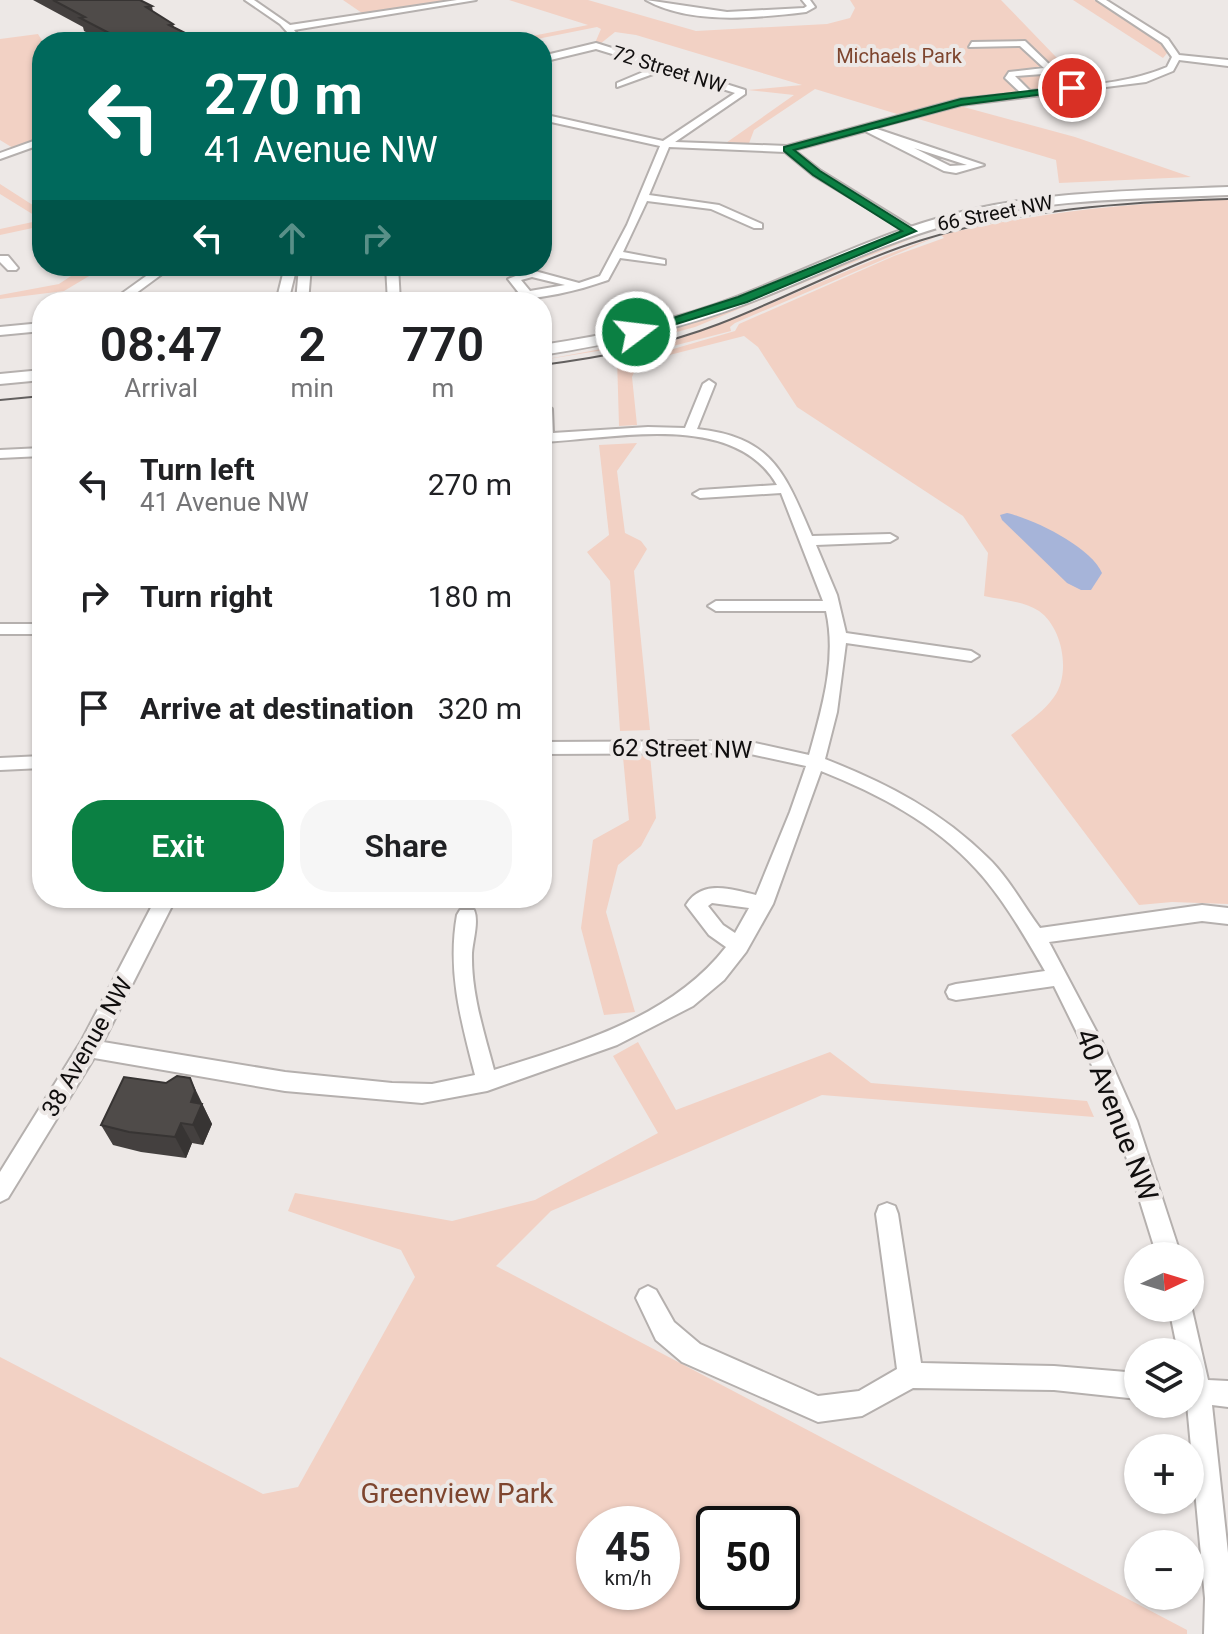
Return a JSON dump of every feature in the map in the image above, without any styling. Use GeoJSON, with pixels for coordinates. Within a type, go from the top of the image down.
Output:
{"type":"FeatureCollection","features":[{"type":"Feature","properties":{"kind":"main road","name":"66 Street NW"},"geometry":{"type":"LineString","coordinates":[[552,340],[639,322],[696,306],[964,208],[1045,195],[1228,188]]}},
{"type":"Feature","properties":{"kind":"main road","name":"66 Street NW"},"geometry":{"type":"LineString","coordinates":[[552,348],[613,338],[703,314],[905,228]]}},
{"type":"Feature","properties":{"kind":"main road"},"geometry":{"type":"LineString","coordinates":[[0,379],[32,376]]}},
{"type":"Feature","properties":{"kind":"main road"},"geometry":{"type":"LineString","coordinates":[[0,387],[32,385]]}},
{"type":"Feature","properties":{"kind":"street"},"geometry":{"type":"LineString","coordinates":[[249,0],[293,32]]}},
{"type":"Feature","properties":{"kind":"street"},"geometry":{"type":"LineString","coordinates":[[289,28],[472,0]]}},
{"type":"Feature","properties":{"kind":"street"},"geometry":{"type":"LineString","coordinates":[[650,0],[703,15],[730,17],[808,4]]}},
{"type":"Feature","properties":{"kind":"street"},"geometry":{"type":"LineString","coordinates":[[1101,0],[1165,41],[1176,57],[1228,63]]}},
{"type":"Feature","properties":{"kind":"street"},"geometry":{"type":"LineString","coordinates":[[274,16],[295,21],[334,21]]}},
{"type":"Feature","properties":{"kind":"street"},"geometry":{"type":"LineString","coordinates":[[309,32],[334,21]]}},
{"type":"Feature","properties":{"kind":"street"},"geometry":{"type":"LineString","coordinates":[[972,45],[1022,43],[1056,70],[1015,73],[1009,78],[1027,93]]}},
{"type":"Feature","properties":{"kind":"street"},"geometry":{"type":"LineString","coordinates":[[986,44],[996,54]]}},
{"type":"Feature","properties":{"kind":"street","name":"72 Street NW"},"geometry":{"type":"LineString","coordinates":[[552,57],[596,46],[742,92],[665,144]]}},
{"type":"Feature","properties":{"kind":"street"},"geometry":{"type":"LineString","coordinates":[[552,119],[665,144],[787,149],[961,102],[1146,79],[1170,69],[1176,57]]}},
{"type":"Feature","properties":{"kind":"street"},"geometry":{"type":"LineString","coordinates":[[1006,63],[1015,73]]}},
{"type":"Feature","properties":{"kind":"street"},"geometry":{"type":"LineString","coordinates":[[620,85],[664,67]]}},
{"type":"Feature","properties":{"kind":"street"},"geometry":{"type":"LineString","coordinates":[[868,129],[948,169],[979,165],[881,135]]}},
{"type":"Feature","properties":{"kind":"street"},"geometry":{"type":"LineString","coordinates":[[547,292],[607,276],[665,144]]}},
{"type":"Feature","properties":{"kind":"street"},"geometry":{"type":"LineString","coordinates":[[0,156],[32,145]]}},
{"type":"Feature","properties":{"kind":"street"},"geometry":{"type":"LineString","coordinates":[[787,149],[817,173],[905,228]]}},
{"type":"Feature","properties":{"kind":"street"},"geometry":{"type":"LineString","coordinates":[[643,198],[709,203],[727,208],[758,226]]}},
{"type":"Feature","properties":{"kind":"street"},"geometry":{"type":"LineString","coordinates":[[618,254],[661,262]]}},
{"type":"Feature","properties":{"kind":"street"},"geometry":{"type":"LineString","coordinates":[[0,259],[4,258],[12,268]]}},
{"type":"Feature","properties":{"kind":"street"},"geometry":{"type":"LineString","coordinates":[[134,292],[154,276]]}},
{"type":"Feature","properties":{"kind":"street"},"geometry":{"type":"LineString","coordinates":[[522,276],[514,279],[525,292]]}},
{"type":"Feature","properties":{"kind":"street"},"geometry":{"type":"LineString","coordinates":[[546,276],[586,284]]}},
{"type":"Feature","properties":{"kind":"street"},"geometry":{"type":"LineString","coordinates":[[0,331],[32,328]]}},
{"type":"Feature","properties":{"kind":"street"},"geometry":{"type":"LineString","coordinates":[[690,431],[709,384]]}},
{"type":"Feature","properties":{"kind":"street"},"geometry":{"type":"LineString","coordinates":[[86,1048],[326,1087],[432,1093],[487,1082],[623,1034],[691,999],[719,972],[739,946],[763,904],[815,762],[832,687],[838,637],[832,606],[785,489],[773,467],[747,446],[690,431],[552,438]]}},
{"type":"Feature","properties":{"kind":"street"},"geometry":{"type":"LineString","coordinates":[[0,454],[32,452]]}},
{"type":"Feature","properties":{"kind":"street"},"geometry":{"type":"LineString","coordinates":[[700,494],[785,489]]}},
{"type":"Feature","properties":{"kind":"street"},"geometry":{"type":"LineString","coordinates":[[807,541],[890,538]]}},
{"type":"Feature","properties":{"kind":"street"},"geometry":{"type":"LineString","coordinates":[[716,606],[832,606]]}},
{"type":"Feature","properties":{"kind":"street"},"geometry":{"type":"LineString","coordinates":[[0,629],[32,629]]}},
{"type":"Feature","properties":{"kind":"street"},"geometry":{"type":"LineString","coordinates":[[838,637],[971,656]]}},
{"type":"Feature","properties":{"kind":"street","name":"62 Street NW"},"geometry":{"type":"LineString","coordinates":[[552,748],[746,747],[815,762],[872,784],[922,812],[983,864]]}},
{"type":"Feature","properties":{"kind":"street"},"geometry":{"type":"LineString","coordinates":[[0,764],[32,762]]}},
{"type":"Feature","properties":{"kind":"street","name":"40 Avenue NW"},"geometry":{"type":"LineString","coordinates":[[983,864],[1035,936],[1095,1048],[1126,1121],[1165,1242]]}},
{"type":"Feature","properties":{"kind":"street"},"geometry":{"type":"LineString","coordinates":[[739,946],[716,930],[696,905],[708,895],[730,896],[763,904]]}},
{"type":"Feature","properties":{"kind":"street","name":"38 Avenue NW"},"geometry":{"type":"LineString","coordinates":[[0,1191],[141,952],[161,908]]}},
{"type":"Feature","properties":{"kind":"street"},"geometry":{"type":"LineString","coordinates":[[1035,936],[1202,913],[1228,916]]}},
{"type":"Feature","properties":{"kind":"street"},"geometry":{"type":"LineString","coordinates":[[467,915],[460,942],[460,963],[487,1082]]}},
{"type":"Feature","properties":{"kind":"street"},"geometry":{"type":"LineString","coordinates":[[956,992],[1059,977]]}},
{"type":"Feature","properties":{"kind":"street"},"geometry":{"type":"LineString","coordinates":[[887,1214],[910,1375]]}},
{"type":"Feature","properties":{"kind":"street"},"geometry":{"type":"LineString","coordinates":[[648,1298],[665,1331],[691,1353],[818,1409],[862,1403],[910,1375],[1054,1378],[1124,1385]]}},
{"type":"Feature","properties":{"kind":"street"},"geometry":{"type":"LineString","coordinates":[[1204,1392],[1228,1394]]}},
{"type":"Feature","properties":{"kind":"street"},"geometry":{"type":"LineString","coordinates":[[1197,1418],[1219,1598],[1218,1634]]}},
{"type":"Feature","properties":{"kind":"green space"},"geometry":{"type":"Polygon","coordinates":[[[343,0],[447,0],[362,13],[343,0]]]}},
{"type":"Feature","properties":{"kind":"green space","name":"Michaels Park"},"geometry":{"type":"Polygon","coordinates":[[[509,0],[588,0],[696,31],[827,24],[850,18],[855,8],[850,0],[1001,0],[1083,85],[966,99],[897,114],[815,89],[754,130],[748,146],[723,145],[794,95],[748,90],[802,85],[636,35],[615,32],[600,44],[595,43],[601,29],[597,27],[552,36],[552,32],[588,25],[509,0]]]}},
{"type":"Feature","properties":{"kind":"green space"},"geometry":{"type":"Polygon","coordinates":[[[1073,0],[1094,0],[1160,43],[1168,52],[1163,58],[1073,0]]]}},
{"type":"Feature","properties":{"kind":"green space"},"geometry":{"type":"Polygon","coordinates":[[[32,35],[32,142],[13,148],[0,140],[0,39],[32,35]]]}},
{"type":"Feature","properties":{"kind":"green space"},"geometry":{"type":"Polygon","coordinates":[[[960,106],[1075,137],[1191,177],[1059,183],[1056,160],[915,118],[960,106]]]}},
{"type":"Feature","properties":{"kind":"green space"},"geometry":{"type":"Polygon","coordinates":[[[0,184],[32,205],[32,214],[0,194],[0,184]]]}},
{"type":"Feature","properties":{"kind":"green space"},"geometry":{"type":"Polygon","coordinates":[[[1228,199],[1228,904],[1172,902],[1139,905],[1011,735],[1040,713],[1054,697],[1062,676],[1062,652],[1054,628],[1039,611],[1020,603],[984,596],[988,553],[963,516],[797,407],[758,347],[744,336],[638,363],[632,377],[637,425],[619,426],[617,357],[632,361],[735,331],[739,324],[894,256],[944,238],[941,235],[1084,210],[1228,199]]]}},
{"type":"Feature","properties":{"kind":"green space"},"geometry":{"type":"Polygon","coordinates":[[[32,222],[32,228],[0,235],[0,229],[32,222]]]}},
{"type":"Feature","properties":{"kind":"green space"},"geometry":{"type":"Polygon","coordinates":[[[945,225],[695,327],[622,347],[552,358],[607,348],[649,334],[945,225]]]}},
{"type":"Feature","properties":{"kind":"green space"},"geometry":{"type":"Polygon","coordinates":[[[936,237],[735,323],[730,327],[731,331],[642,354],[623,354],[703,330],[936,237]]]}},
{"type":"Feature","properties":{"kind":"green space"},"geometry":{"type":"Polygon","coordinates":[[[71,276],[89,276],[64,291],[32,292],[32,295],[0,299],[0,295],[59,284],[71,276]]]}},
{"type":"Feature","properties":{"kind":"green space"},"geometry":{"type":"Polygon","coordinates":[[[637,443],[617,471],[625,533],[641,541],[647,549],[634,571],[650,730],[620,731],[610,581],[587,552],[609,535],[599,445],[637,443]]]}},
{"type":"Feature","properties":{"kind":"green space"},"geometry":{"type":"Polygon","coordinates":[[[650,755],[656,818],[641,846],[618,865],[606,912],[635,1012],[604,1015],[581,928],[593,840],[629,820],[623,757],[650,755]]]}},
{"type":"Feature","properties":{"kind":"green space","name":"Greenview Park"},"geometry":{"type":"Polygon","coordinates":[[[638,1042],[676,1110],[830,1052],[871,1083],[1087,1101],[1094,1117],[822,1095],[551,1211],[496,1266],[1124,1597],[1124,1610],[1149,1610],[1187,1630],[1187,1634],[0,1634],[0,1357],[263,1494],[298,1487],[415,1277],[401,1250],[288,1211],[295,1193],[452,1221],[535,1200],[658,1133],[613,1056],[638,1042]]]}},
{"type":"Feature","properties":{"kind":"water"},"geometry":{"type":"Polygon","coordinates":[[[1007,513],[1046,528],[1074,544],[1096,563],[1102,573],[1091,590],[1081,590],[1067,583],[1002,520],[1000,515],[1007,513]]]}},
{"type":"Feature","properties":{"kind":"building"},"geometry":{"type":"Polygon","coordinates":[[[53,0],[140,0],[173,24],[169,25],[183,32],[107,32],[80,18],[85,17],[53,0]]]}},
{"type":"Feature","properties":{"kind":"building"},"geometry":{"type":"Polygon","coordinates":[[[177,1076],[190,1078],[195,1091],[191,1102],[202,1104],[193,1125],[181,1123],[175,1137],[129,1132],[101,1125],[124,1077],[166,1083],[177,1076]]]}},
{"type":"Feature","properties":{"kind":"tram line"},"geometry":{"type":"LineString","coordinates":[[552,363],[632,350],[698,332],[870,259],[959,229],[1074,209],[1228,199]]}},
{"type":"Feature","properties":{"kind":"tram line"},"geometry":{"type":"LineString","coordinates":[[0,400],[32,397]]}},
{"type":"Feature","properties":{"kind":"route"},"geometry":{"type":"LineString","coordinates":[[636,332],[742,300],[911,231],[817,173],[787,149],[961,102],[1072,88]]}}]}
